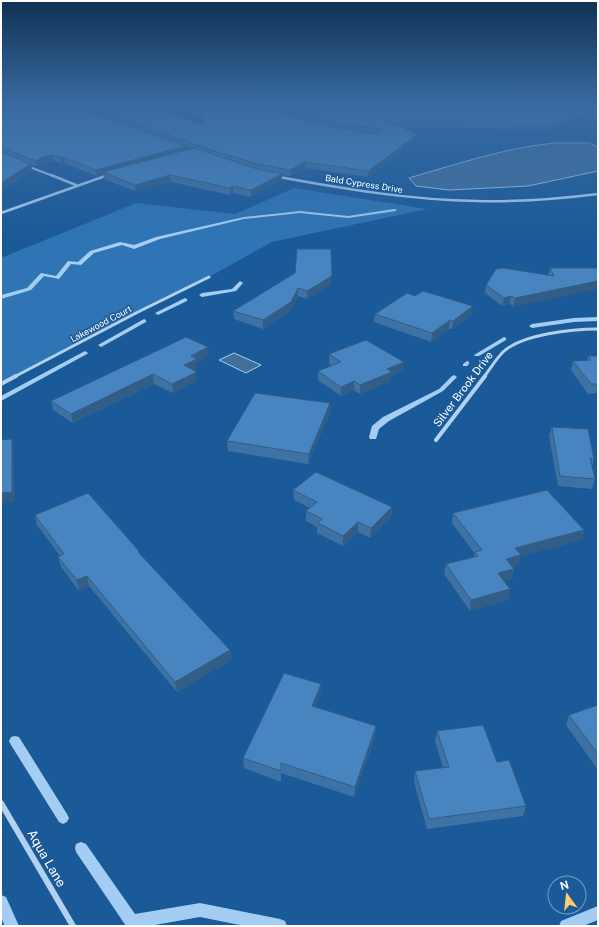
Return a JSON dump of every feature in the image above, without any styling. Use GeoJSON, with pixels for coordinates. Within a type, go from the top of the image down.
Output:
{"type":"FeatureCollection","features":[{"type":"Feature","properties":{"kind":"street"},"geometry":{"type":"LineString","coordinates":[[23,164],[77,185]]}},
{"type":"Feature","properties":{"kind":"street"},"geometry":{"type":"LineString","coordinates":[[1,213],[113,173]]}},
{"type":"Feature","properties":{"kind":"street","name":"Bald Cypress Drive"},"geometry":{"type":"LineString","coordinates":[[278,177],[376,194],[447,201],[522,201],[598,194]]}},
{"type":"Feature","properties":{"kind":"street","name":"Lakewood Court"},"geometry":{"type":"LineString","coordinates":[[1,384],[138,312],[209,278]]}},
{"type":"Feature","properties":{"kind":"street","name":"Silver Brook Drive"},"geometry":{"type":"LineString","coordinates":[[436,440],[503,352],[520,342],[545,335],[576,329],[598,329]]}},
{"type":"Feature","properties":{"kind":"street","name":"Aqua Lane"},"geometry":{"type":"LineString","coordinates":[[1,803],[73,926]]}},
{"type":"Feature","properties":{"kind":"shaded area"},"geometry":{"type":"Polygon","coordinates":[[[516,149],[598,149],[598,171],[528,186],[449,190],[416,186],[409,178],[516,149]]]}},
{"type":"Feature","properties":{"kind":"shaded area"},"geometry":{"type":"Polygon","coordinates":[[[294,188],[427,209],[272,242],[209,277],[1,384],[1,258],[136,203],[235,214],[294,188]]]}},
{"type":"Feature","properties":{"kind":"shaded area"},"geometry":{"type":"Polygon","coordinates":[[[234,353],[261,365],[246,373],[219,360],[234,353]]]}},
{"type":"Feature","properties":{"kind":"building"},"geometry":{"type":"Polygon","coordinates":[[[4,149],[174,149],[96,170],[63,157],[60,158],[53,155],[36,161],[4,149]]]}},
{"type":"Feature","properties":{"kind":"building"},"geometry":{"type":"Polygon","coordinates":[[[189,149],[198,149],[257,169],[282,174],[251,190],[233,186],[230,188],[170,175],[135,185],[103,172],[189,149]]]}},
{"type":"Feature","properties":{"kind":"building"},"geometry":{"type":"Polygon","coordinates":[[[209,149],[397,149],[368,171],[305,162],[290,170],[258,164],[209,149]]]}},
{"type":"Feature","properties":{"kind":"building"},"geometry":{"type":"Polygon","coordinates":[[[1,152],[31,164],[1,183],[1,152]]]}},
{"type":"Feature","properties":{"kind":"building"},"geometry":{"type":"Polygon","coordinates":[[[297,249],[331,249],[332,276],[307,291],[298,288],[291,302],[263,320],[233,311],[295,273],[297,249]]]}},
{"type":"Feature","properties":{"kind":"building"},"geometry":{"type":"Polygon","coordinates":[[[503,268],[554,276],[550,268],[598,268],[598,281],[515,298],[511,296],[504,298],[486,285],[496,269],[503,268]]]}},
{"type":"Feature","properties":{"kind":"building"},"geometry":{"type":"Polygon","coordinates":[[[423,291],[473,306],[453,321],[450,320],[432,333],[375,314],[407,293],[415,296],[423,291]]]}},
{"type":"Feature","properties":{"kind":"building"},"geometry":{"type":"Polygon","coordinates":[[[186,337],[208,347],[191,356],[197,359],[184,365],[197,372],[172,384],[153,374],[71,414],[51,401],[186,337]]]}},
{"type":"Feature","properties":{"kind":"building"},"geometry":{"type":"Polygon","coordinates":[[[366,340],[404,362],[387,369],[392,372],[360,385],[354,381],[341,387],[318,371],[341,362],[329,354],[366,340]]]}},
{"type":"Feature","properties":{"kind":"building"},"geometry":{"type":"Polygon","coordinates":[[[588,356],[598,356],[598,384],[591,384],[573,361],[591,360],[588,356]]]}},
{"type":"Feature","properties":{"kind":"building"},"geometry":{"type":"Polygon","coordinates":[[[255,393],[330,403],[309,454],[227,441],[255,393]]]}},
{"type":"Feature","properties":{"kind":"building"},"geometry":{"type":"Polygon","coordinates":[[[552,427],[588,429],[594,459],[590,458],[595,479],[560,476],[552,427]]]}},
{"type":"Feature","properties":{"kind":"building"},"geometry":{"type":"Polygon","coordinates":[[[12,439],[12,492],[1,493],[1,440],[12,439]]]}},
{"type":"Feature","properties":{"kind":"building"},"geometry":{"type":"Polygon","coordinates":[[[316,472],[392,507],[371,528],[358,522],[343,536],[318,523],[322,519],[306,511],[317,502],[293,490],[316,472]]]}},
{"type":"Feature","properties":{"kind":"building"},"geometry":{"type":"Polygon","coordinates":[[[547,490],[584,530],[515,548],[521,555],[506,559],[514,569],[498,573],[510,589],[471,600],[446,564],[478,556],[475,552],[482,550],[453,513],[547,490]]]}},
{"type":"Feature","properties":{"kind":"building"},"geometry":{"type":"Polygon","coordinates":[[[88,493],[139,551],[138,552],[230,650],[175,682],[87,576],[77,580],[58,557],[64,554],[35,515],[88,493]]]}},
{"type":"Feature","properties":{"kind":"building"},"geometry":{"type":"Polygon","coordinates":[[[284,673],[321,684],[312,706],[376,726],[355,787],[281,763],[281,771],[243,758],[284,673]]]}},
{"type":"Feature","properties":{"kind":"building"},"geometry":{"type":"Polygon","coordinates":[[[598,705],[598,754],[569,715],[598,705]]]}},
{"type":"Feature","properties":{"kind":"building"},"geometry":{"type":"Polygon","coordinates":[[[483,725],[497,762],[509,760],[526,806],[429,819],[415,771],[449,767],[437,731],[483,725]]]}},
{"type":"Feature","properties":{"kind":"waterway"},"geometry":{"type":"LineString","coordinates":[[1,297],[29,289],[43,274],[57,278],[70,262],[79,264],[92,252],[122,243],[134,247],[158,238],[244,218],[300,212],[348,217],[394,210]]}},
{"type":"Feature","properties":{"kind":"waterway"},"geometry":{"type":"LineString","coordinates":[[202,295],[234,290],[240,283]]}},
{"type":"Feature","properties":{"kind":"waterway"},"geometry":{"type":"LineString","coordinates":[[158,313],[185,300]]}},
{"type":"Feature","properties":{"kind":"waterway"},"geometry":{"type":"LineString","coordinates":[[532,326],[574,320],[598,319]]}},
{"type":"Feature","properties":{"kind":"waterway"},"geometry":{"type":"LineString","coordinates":[[101,345],[144,321]]}},
{"type":"Feature","properties":{"kind":"waterway"},"geometry":{"type":"LineString","coordinates":[[477,355],[504,339]]}},
{"type":"Feature","properties":{"kind":"waterway"},"geometry":{"type":"LineString","coordinates":[[1,399],[85,353]]}},
{"type":"Feature","properties":{"kind":"waterway"},"geometry":{"type":"LineString","coordinates":[[373,437],[375,428],[386,419],[441,390],[454,377]]}},
{"type":"Feature","properties":{"kind":"waterway"},"geometry":{"type":"LineString","coordinates":[[15,741],[63,818]]}},
{"type":"Feature","properties":{"kind":"waterway"},"geometry":{"type":"LineString","coordinates":[[81,848],[132,922],[200,910],[280,926]]}},
{"type":"Feature","properties":{"kind":"waterway"},"geometry":{"type":"LineString","coordinates":[[1,902],[12,926]]}},
{"type":"Feature","properties":{"kind":"waterway"},"geometry":{"type":"LineString","coordinates":[[566,926],[598,913]]}}]}
